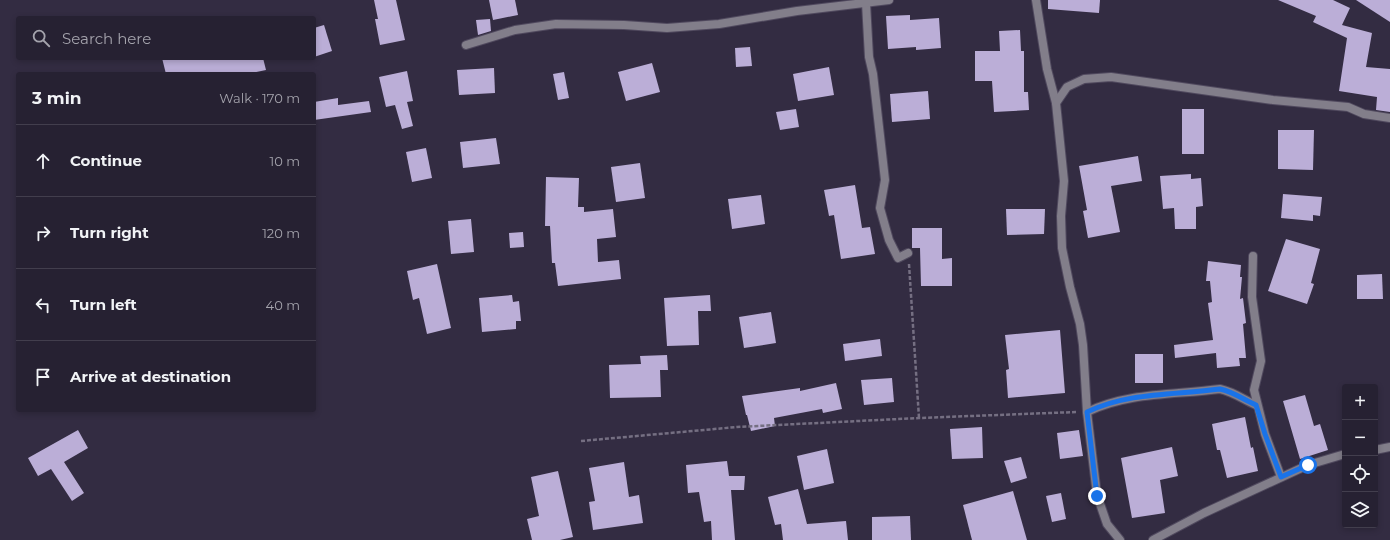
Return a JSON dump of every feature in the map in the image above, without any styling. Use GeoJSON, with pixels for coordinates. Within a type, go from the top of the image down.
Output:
{"type":"FeatureCollection","features":[{"type":"Feature","properties":{"kind":"street"},"geometry":{"type":"LineString","coordinates":[[466,45],[515,30],[556,24],[624,25],[667,28],[719,24],[798,11],[889,0]]}},
{"type":"Feature","properties":{"kind":"street"},"geometry":{"type":"LineString","coordinates":[[1036,0],[1047,69],[1056,103],[1064,181],[1060,216],[1062,248],[1070,287],[1080,324],[1087,412],[1097,496],[1107,524],[1120,540]]}},
{"type":"Feature","properties":{"kind":"street"},"geometry":{"type":"LineString","coordinates":[[866,3],[869,57],[873,74],[885,180],[880,208],[889,240],[898,258],[908,253]]}},
{"type":"Feature","properties":{"kind":"street"},"geometry":{"type":"LineString","coordinates":[[1056,103],[1067,87],[1084,79],[1111,77],[1273,100],[1348,107],[1364,114],[1390,118]]}},
{"type":"Feature","properties":{"kind":"street"},"geometry":{"type":"LineString","coordinates":[[1253,256],[1252,297],[1262,361],[1254,390],[1256,405],[1281,477]]}},
{"type":"Feature","properties":{"kind":"street"},"geometry":{"type":"LineString","coordinates":[[1087,412],[1103,404],[1126,398],[1220,389],[1232,392],[1243,400],[1256,405]]}},
{"type":"Feature","properties":{"kind":"street"},"geometry":{"type":"LineString","coordinates":[[1378,449],[1390,447]]}},
{"type":"Feature","properties":{"kind":"street"},"geometry":{"type":"LineString","coordinates":[[1153,540],[1204,513],[1281,477],[1308,465],[1342,455]]}},
{"type":"Feature","properties":{"kind":"path"},"geometry":{"type":"LineString","coordinates":[[908,253],[919,418]]}},
{"type":"Feature","properties":{"kind":"path"},"geometry":{"type":"LineString","coordinates":[[582,441],[736,427],[1087,412]]}},
{"type":"Feature","properties":{"kind":"building"},"geometry":{"type":"Polygon","coordinates":[[[374,0],[396,0],[405,40],[380,45],[375,19],[378,19],[374,0]]]}},
{"type":"Feature","properties":{"kind":"building"},"geometry":{"type":"Polygon","coordinates":[[[489,0],[515,0],[518,15],[493,20],[489,0]]]}},
{"type":"Feature","properties":{"kind":"building"},"geometry":{"type":"Polygon","coordinates":[[[1048,0],[1100,0],[1099,13],[1048,9],[1048,0]]]}},
{"type":"Feature","properties":{"kind":"building"},"geometry":{"type":"Polygon","coordinates":[[[1278,0],[1333,0],[1350,8],[1342,25],[1372,33],[1366,67],[1390,69],[1390,112],[1376,110],[1377,97],[1339,91],[1347,38],[1313,22],[1316,16],[1278,0]]]}},
{"type":"Feature","properties":{"kind":"building"},"geometry":{"type":"Polygon","coordinates":[[[1356,0],[1390,0],[1390,22],[1356,0]]]}},
{"type":"Feature","properties":{"kind":"building"},"geometry":{"type":"Polygon","coordinates":[[[910,15],[910,20],[939,18],[941,48],[916,50],[916,47],[888,49],[886,16],[910,15]]]}},
{"type":"Feature","properties":{"kind":"building"},"geometry":{"type":"Polygon","coordinates":[[[490,19],[491,31],[478,35],[476,20],[490,19]]]}},
{"type":"Feature","properties":{"kind":"building"},"geometry":{"type":"Polygon","coordinates":[[[324,25],[332,51],[316,56],[316,27],[324,25]]]}},
{"type":"Feature","properties":{"kind":"building"},"geometry":{"type":"Polygon","coordinates":[[[1020,30],[1021,51],[1024,51],[1024,92],[1028,92],[1029,110],[994,112],[992,81],[975,81],[975,51],[1000,51],[999,31],[1020,30]]]}},
{"type":"Feature","properties":{"kind":"building"},"geometry":{"type":"Polygon","coordinates":[[[750,47],[752,66],[736,67],[735,48],[750,47]]]}},
{"type":"Feature","properties":{"kind":"building"},"geometry":{"type":"Polygon","coordinates":[[[162,60],[264,60],[266,70],[256,72],[166,72],[162,60]]]}},
{"type":"Feature","properties":{"kind":"building"},"geometry":{"type":"Polygon","coordinates":[[[652,63],[660,92],[626,101],[618,72],[652,63]]]}},
{"type":"Feature","properties":{"kind":"building"},"geometry":{"type":"Polygon","coordinates":[[[829,67],[834,95],[798,101],[793,74],[829,67]]]}},
{"type":"Feature","properties":{"kind":"building"},"geometry":{"type":"Polygon","coordinates":[[[494,68],[495,93],[459,95],[457,70],[494,68]]]}},
{"type":"Feature","properties":{"kind":"building"},"geometry":{"type":"Polygon","coordinates":[[[407,71],[413,101],[407,102],[413,126],[402,129],[395,105],[386,107],[379,77],[407,71]]]}},
{"type":"Feature","properties":{"kind":"building"},"geometry":{"type":"Polygon","coordinates":[[[564,72],[569,98],[558,100],[553,74],[564,72]]]}},
{"type":"Feature","properties":{"kind":"building"},"geometry":{"type":"Polygon","coordinates":[[[928,91],[930,119],[892,122],[890,94],[928,91]]]}},
{"type":"Feature","properties":{"kind":"building"},"geometry":{"type":"Polygon","coordinates":[[[338,98],[338,105],[369,101],[371,112],[316,120],[316,102],[338,98]]]}},
{"type":"Feature","properties":{"kind":"building"},"geometry":{"type":"Polygon","coordinates":[[[796,109],[799,127],[780,130],[776,112],[796,109]]]}},
{"type":"Feature","properties":{"kind":"building"},"geometry":{"type":"Polygon","coordinates":[[[1182,109],[1204,109],[1204,154],[1182,154],[1182,109]]]}},
{"type":"Feature","properties":{"kind":"building"},"geometry":{"type":"Polygon","coordinates":[[[1278,130],[1314,130],[1313,170],[1278,169],[1278,130]]]}},
{"type":"Feature","properties":{"kind":"building"},"geometry":{"type":"Polygon","coordinates":[[[496,138],[500,164],[463,168],[460,142],[496,138]]]}},
{"type":"Feature","properties":{"kind":"building"},"geometry":{"type":"Polygon","coordinates":[[[426,148],[432,178],[412,182],[406,152],[426,148]]]}},
{"type":"Feature","properties":{"kind":"building"},"geometry":{"type":"Polygon","coordinates":[[[1138,156],[1142,181],[1111,186],[1120,232],[1088,238],[1083,211],[1087,210],[1079,166],[1138,156]]]}},
{"type":"Feature","properties":{"kind":"building"},"geometry":{"type":"Polygon","coordinates":[[[640,163],[645,198],[616,202],[611,167],[640,163]]]}},
{"type":"Feature","properties":{"kind":"building"},"geometry":{"type":"Polygon","coordinates":[[[1191,174],[1191,179],[1201,178],[1203,206],[1196,207],[1196,229],[1175,229],[1174,208],[1163,209],[1160,176],[1191,174]]]}},
{"type":"Feature","properties":{"kind":"building"},"geometry":{"type":"Polygon","coordinates":[[[546,177],[579,178],[578,207],[584,207],[584,212],[613,209],[616,237],[597,239],[598,262],[619,260],[621,279],[558,286],[555,263],[552,263],[550,226],[545,226],[546,177]]]}},
{"type":"Feature","properties":{"kind":"building"},"geometry":{"type":"Polygon","coordinates":[[[855,185],[862,228],[870,227],[875,254],[841,259],[834,215],[829,216],[824,190],[855,185]]]}},
{"type":"Feature","properties":{"kind":"building"},"geometry":{"type":"Polygon","coordinates":[[[1283,194],[1322,197],[1320,216],[1313,215],[1313,221],[1281,218],[1283,194]]]}},
{"type":"Feature","properties":{"kind":"building"},"geometry":{"type":"Polygon","coordinates":[[[761,195],[765,224],[732,229],[728,199],[761,195]]]}},
{"type":"Feature","properties":{"kind":"building"},"geometry":{"type":"Polygon","coordinates":[[[1006,209],[1045,209],[1044,234],[1007,235],[1006,209]]]}},
{"type":"Feature","properties":{"kind":"building"},"geometry":{"type":"Polygon","coordinates":[[[471,219],[474,252],[451,254],[448,221],[471,219]]]}},
{"type":"Feature","properties":{"kind":"building"},"geometry":{"type":"Polygon","coordinates":[[[912,228],[942,228],[942,259],[952,258],[952,286],[921,286],[920,248],[912,248],[912,228]]]}},
{"type":"Feature","properties":{"kind":"building"},"geometry":{"type":"Polygon","coordinates":[[[523,232],[524,247],[510,248],[509,233],[523,232]]]}},
{"type":"Feature","properties":{"kind":"building"},"geometry":{"type":"Polygon","coordinates":[[[1286,239],[1320,249],[1311,283],[1314,284],[1307,304],[1268,291],[1286,239]]]}},
{"type":"Feature","properties":{"kind":"building"},"geometry":{"type":"Polygon","coordinates":[[[1208,261],[1241,265],[1240,277],[1242,277],[1240,299],[1243,298],[1246,323],[1243,324],[1246,358],[1239,358],[1240,366],[1217,368],[1216,353],[1175,358],[1174,345],[1213,340],[1208,303],[1212,302],[1210,281],[1206,281],[1208,261]]]}},
{"type":"Feature","properties":{"kind":"building"},"geometry":{"type":"Polygon","coordinates":[[[437,264],[451,328],[427,334],[419,298],[413,300],[407,271],[437,264]]]}},
{"type":"Feature","properties":{"kind":"building"},"geometry":{"type":"Polygon","coordinates":[[[1382,274],[1383,299],[1357,299],[1357,275],[1382,274]]]}},
{"type":"Feature","properties":{"kind":"building"},"geometry":{"type":"Polygon","coordinates":[[[512,295],[513,302],[519,301],[521,321],[516,321],[516,329],[482,332],[479,298],[512,295]]]}},
{"type":"Feature","properties":{"kind":"building"},"geometry":{"type":"Polygon","coordinates":[[[710,295],[711,311],[698,311],[699,345],[667,346],[664,298],[710,295]]]}},
{"type":"Feature","properties":{"kind":"building"},"geometry":{"type":"Polygon","coordinates":[[[771,312],[776,343],[744,348],[739,317],[771,312]]]}},
{"type":"Feature","properties":{"kind":"building"},"geometry":{"type":"Polygon","coordinates":[[[1060,330],[1065,393],[1008,398],[1006,370],[1009,369],[1005,335],[1060,330]]]}},
{"type":"Feature","properties":{"kind":"building"},"geometry":{"type":"Polygon","coordinates":[[[880,339],[882,356],[845,361],[843,344],[880,339]]]}},
{"type":"Feature","properties":{"kind":"building"},"geometry":{"type":"Polygon","coordinates":[[[1135,354],[1163,354],[1163,383],[1135,383],[1135,354]]]}},
{"type":"Feature","properties":{"kind":"building"},"geometry":{"type":"Polygon","coordinates":[[[667,355],[668,370],[660,370],[661,397],[610,398],[609,365],[641,364],[640,356],[667,355]]]}},
{"type":"Feature","properties":{"kind":"building"},"geometry":{"type":"Polygon","coordinates":[[[892,378],[894,402],[864,405],[861,380],[892,378]]]}},
{"type":"Feature","properties":{"kind":"building"},"geometry":{"type":"Polygon","coordinates":[[[836,383],[842,409],[823,413],[822,409],[774,418],[775,426],[751,431],[742,396],[800,388],[800,391],[836,383]]]}},
{"type":"Feature","properties":{"kind":"building"},"geometry":{"type":"Polygon","coordinates":[[[1305,395],[1314,426],[1320,424],[1328,450],[1300,459],[1283,401],[1305,395]]]}},
{"type":"Feature","properties":{"kind":"building"},"geometry":{"type":"Polygon","coordinates":[[[1245,417],[1251,448],[1253,447],[1258,471],[1227,478],[1220,450],[1217,450],[1212,424],[1245,417]]]}},
{"type":"Feature","properties":{"kind":"building"},"geometry":{"type":"Polygon","coordinates":[[[982,427],[983,458],[952,459],[950,429],[982,427]]]}},
{"type":"Feature","properties":{"kind":"building"},"geometry":{"type":"Polygon","coordinates":[[[78,430],[88,448],[64,462],[84,493],[72,501],[51,469],[38,476],[28,458],[78,430]]]}},
{"type":"Feature","properties":{"kind":"building"},"geometry":{"type":"Polygon","coordinates":[[[1079,430],[1083,456],[1060,459],[1057,433],[1079,430]]]}},
{"type":"Feature","properties":{"kind":"building"},"geometry":{"type":"Polygon","coordinates":[[[1172,447],[1178,476],[1160,480],[1165,513],[1132,518],[1121,458],[1172,447]]]}},
{"type":"Feature","properties":{"kind":"building"},"geometry":{"type":"Polygon","coordinates":[[[827,449],[834,483],[804,490],[797,456],[827,449]]]}},
{"type":"Feature","properties":{"kind":"building"},"geometry":{"type":"Polygon","coordinates":[[[1021,457],[1027,478],[1011,483],[1004,461],[1021,457]]]}},
{"type":"Feature","properties":{"kind":"building"},"geometry":{"type":"Polygon","coordinates":[[[727,461],[729,476],[745,476],[744,490],[731,490],[735,540],[712,540],[711,521],[704,522],[699,492],[688,493],[686,465],[727,461]]]}},
{"type":"Feature","properties":{"kind":"building"},"geometry":{"type":"Polygon","coordinates":[[[624,462],[629,497],[639,495],[643,523],[593,530],[589,502],[595,501],[589,468],[624,462]]]}},
{"type":"Feature","properties":{"kind":"building"},"geometry":{"type":"Polygon","coordinates":[[[558,471],[573,537],[560,540],[532,540],[527,519],[539,516],[531,477],[558,471]]]}},
{"type":"Feature","properties":{"kind":"building"},"geometry":{"type":"Polygon","coordinates":[[[798,489],[807,524],[846,521],[848,540],[783,540],[781,524],[775,525],[768,497],[798,489]]]}},
{"type":"Feature","properties":{"kind":"building"},"geometry":{"type":"Polygon","coordinates":[[[1013,491],[1027,540],[972,540],[963,505],[1013,491]]]}},
{"type":"Feature","properties":{"kind":"building"},"geometry":{"type":"Polygon","coordinates":[[[1061,493],[1066,519],[1052,522],[1046,496],[1061,493]]]}},
{"type":"Feature","properties":{"kind":"building"},"geometry":{"type":"Polygon","coordinates":[[[910,516],[911,540],[872,540],[872,517],[910,516]]]}},
{"type":"Feature","properties":{"kind":"route"},"geometry":{"type":"LineString","coordinates":[[1097,496],[1087,412],[1103,404],[1126,398],[1220,389],[1232,392],[1243,400],[1256,405],[1281,477],[1308,465]]}}]}
